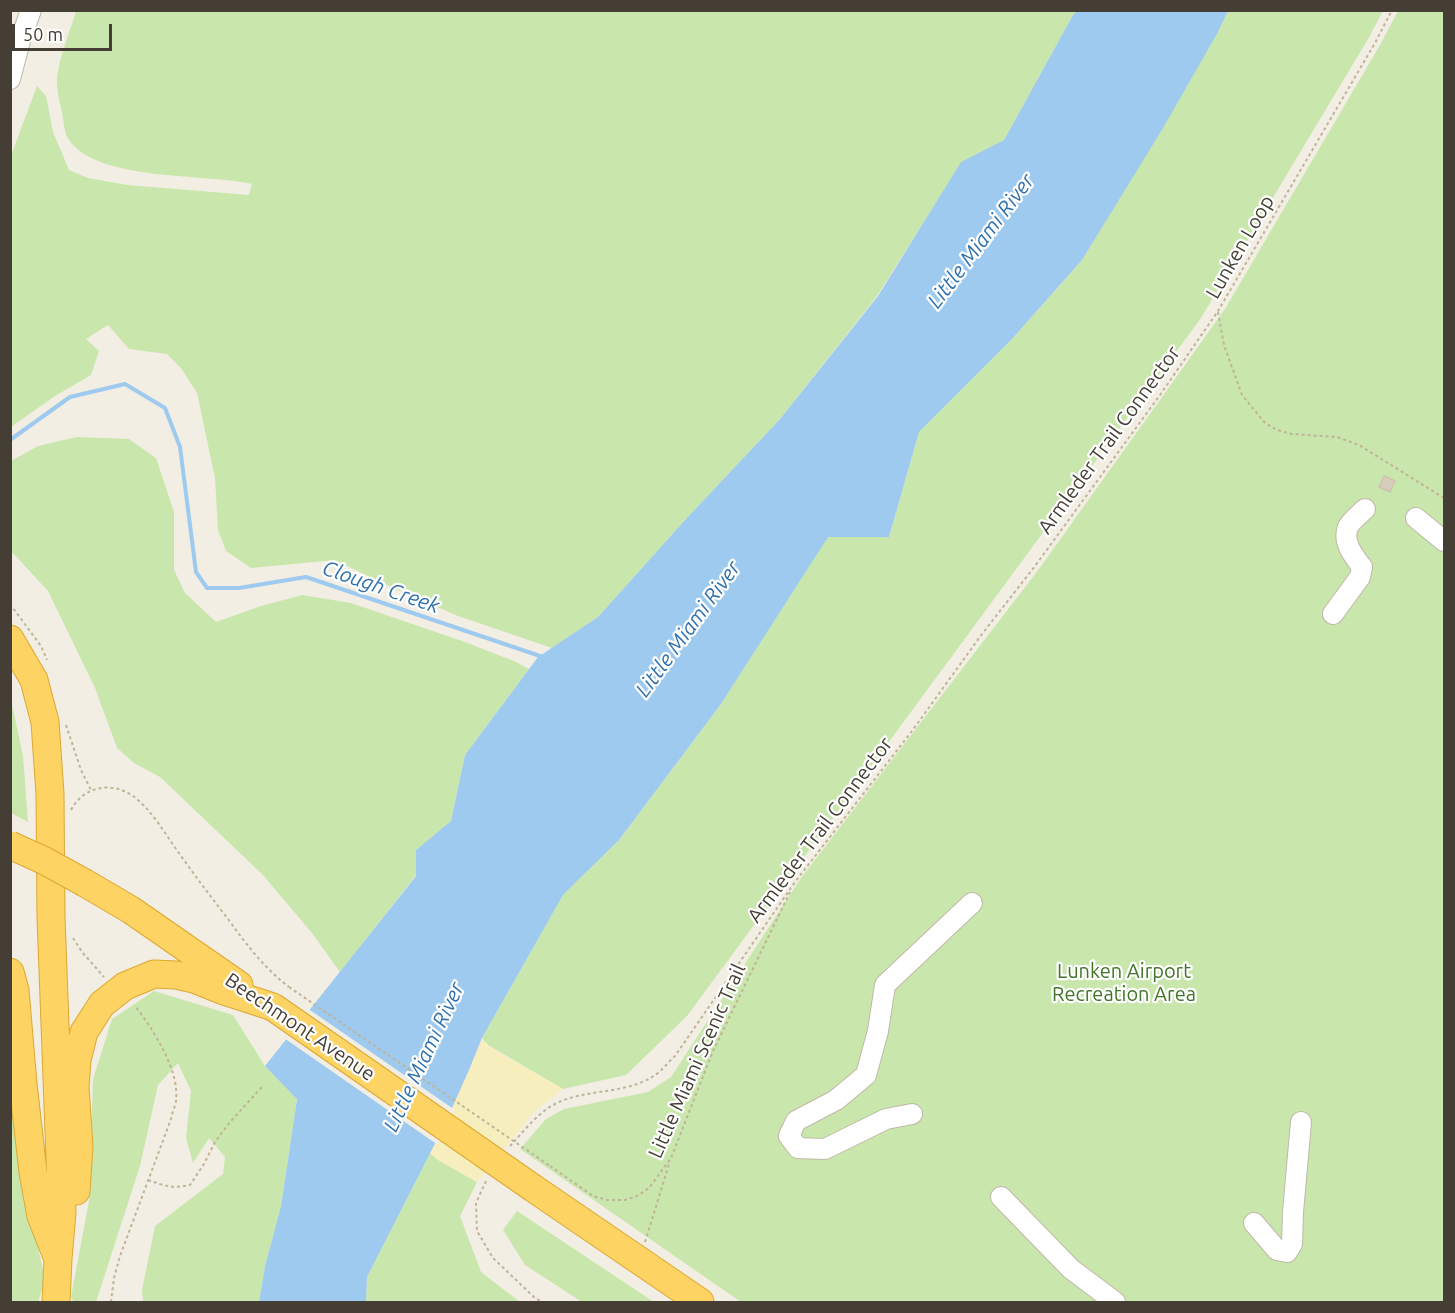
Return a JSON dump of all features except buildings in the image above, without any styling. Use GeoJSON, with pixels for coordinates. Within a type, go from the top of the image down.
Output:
{"type":"FeatureCollection","features":[{"type":"Feature","properties":{"kind":"highway"},"geometry":{"type":"LineString","coordinates":[[10,639],[34,680],[45,722],[50,794],[51,917],[62,1212],[54,1249]]}},
{"type":"Feature","properties":{"kind":"highway"},"geometry":{"type":"LineString","coordinates":[[10,662],[23,687],[30,712],[36,736],[39,766],[39,933],[56,1302]]}},
{"type":"Feature","properties":{"kind":"highway","name":"Beechmont Avenue"},"geometry":{"type":"LineString","coordinates":[[10,845],[45,861],[131,910],[218,971],[281,997],[533,1188],[700,1302]]}},
{"type":"Feature","properties":{"kind":"highway"},"geometry":{"type":"LineString","coordinates":[[10,972],[15,990],[33,1172],[41,1216],[54,1249]]}},
{"type":"Feature","properties":{"kind":"highway"},"geometry":{"type":"LineString","coordinates":[[54,1249],[69,1232],[77,1187],[79,1146],[75,1087],[77,1060],[84,1032],[102,1005],[125,986],[154,974],[194,979],[224,991],[281,997]]}},
{"type":"Feature","properties":{"kind":"street"},"geometry":{"type":"LineString","coordinates":[[10,79],[31,10]]}},
{"type":"Feature","properties":{"kind":"street"},"geometry":{"type":"LineString","coordinates":[[1333,614],[1360,577],[1362,567],[1352,554],[1346,540],[1348,526],[1365,509]]}},
{"type":"Feature","properties":{"kind":"street"},"geometry":{"type":"LineString","coordinates":[[1416,518],[1444,541]]}},
{"type":"Feature","properties":{"kind":"street"},"geometry":{"type":"LineString","coordinates":[[912,1114],[886,1119],[825,1149],[798,1148],[789,1136],[796,1121],[836,1100],[866,1075],[878,1031],[885,985],[972,903]]}},
{"type":"Feature","properties":{"kind":"street"},"geometry":{"type":"LineString","coordinates":[[1254,1223],[1277,1250],[1287,1252],[1292,1245],[1302,1122]]}},
{"type":"Feature","properties":{"kind":"street"},"geometry":{"type":"LineString","coordinates":[[1001,1197],[1071,1269],[1115,1302]]}},
{"type":"Feature","properties":{"kind":"path","name":"Lunken Loop"},"geometry":{"type":"LineString","coordinates":[[1392,10],[1218,311],[1224,345],[1242,395],[1265,423],[1277,430],[1292,434],[1337,437],[1359,445],[1444,498]]}},
{"type":"Feature","properties":{"kind":"path","name":"Armleder Trail Connector"},"geometry":{"type":"LineString","coordinates":[[510,1146],[535,1118],[556,1103],[575,1096],[636,1084],[656,1075],[675,1056],[795,882],[912,731],[982,634],[1035,566],[1160,395],[1218,311]]}},
{"type":"Feature","properties":{"kind":"path","name":"Little Miami Scenic Trail"},"geometry":{"type":"LineString","coordinates":[[70,811],[81,796],[101,787],[123,790],[133,796],[153,817],[242,940],[273,975],[281,997],[550,1166],[593,1196],[607,1200],[625,1200],[650,1188],[671,1158],[713,1051],[795,882]]}},
{"type":"Feature","properties":{"kind":"path"},"geometry":{"type":"LineString","coordinates":[[71,934],[82,952],[104,977]]}},
{"type":"Feature","properties":{"kind":"path"},"geometry":{"type":"LineString","coordinates":[[111,1302],[118,1263],[176,1101],[173,1076],[161,1047],[152,1028],[135,1006]]}},
{"type":"Feature","properties":{"kind":"path"},"geometry":{"type":"LineString","coordinates":[[148,1180],[169,1187],[190,1185],[220,1135],[262,1088]]}},
{"type":"Feature","properties":{"kind":"path"},"geometry":{"type":"LineString","coordinates":[[639,1262],[671,1158]]}},
{"type":"Feature","properties":{"kind":"path"},"geometry":{"type":"LineString","coordinates":[[488,1178],[476,1203],[477,1232],[493,1258],[542,1302]]}},
{"type":"Feature","properties":{"kind":"green space"},"geometry":{"type":"Polygon","coordinates":[[[76,11],[1077,11],[1004,140],[961,163],[877,296],[780,419],[598,617],[552,648],[458,616],[335,560],[251,568],[226,551],[218,530],[215,478],[197,393],[181,368],[167,354],[129,349],[108,325],[86,339],[99,351],[91,375],[55,396],[11,427],[10,158],[37,86],[46,96],[53,132],[69,170],[88,178],[127,185],[249,195],[252,184],[154,174],[128,169],[104,163],[84,153],[69,140],[64,127],[57,77],[76,11]]]}},
{"type":"Feature","properties":{"kind":"green space"},"geometry":{"type":"Polygon","coordinates":[[[1228,11],[1383,11],[1201,318],[687,1016],[626,1075],[563,1089],[488,1045],[482,1038],[563,895],[619,840],[721,704],[828,536],[889,537],[919,432],[1012,339],[1082,260],[1218,32],[1228,11]]]}},
{"type":"Feature","properties":{"kind":"green space","name":"Lunken Airport Recreation Area"},"geometry":{"type":"Polygon","coordinates":[[[1398,11],[1444,11],[1444,1302],[741,1302],[520,1149],[546,1119],[564,1109],[648,1092],[671,1077],[801,878],[1039,569],[1225,309],[1398,11]]]}},
{"type":"Feature","properties":{"kind":"green space"},"geometry":{"type":"Polygon","coordinates":[[[77,437],[129,439],[156,458],[174,512],[174,570],[185,593],[216,622],[302,595],[351,603],[462,641],[529,669],[465,755],[451,821],[416,850],[416,875],[340,972],[312,933],[263,875],[160,777],[134,763],[117,748],[95,688],[48,591],[11,551],[11,461],[38,446],[77,437]]]}},
{"type":"Feature","properties":{"kind":"green space"},"geometry":{"type":"Polygon","coordinates":[[[10,695],[23,756],[28,822],[11,813],[10,695]]]}},
{"type":"Feature","properties":{"kind":"green space"},"geometry":{"type":"Polygon","coordinates":[[[154,991],[233,1015],[265,1066],[297,1098],[281,1206],[265,1266],[259,1302],[143,1302],[142,1290],[155,1226],[223,1174],[225,1157],[209,1138],[193,1163],[186,1138],[191,1091],[178,1063],[158,1085],[140,1166],[96,1302],[74,1302],[71,1297],[89,1201],[93,1079],[112,1019],[154,991]]]}},
{"type":"Feature","properties":{"kind":"green space"},"geometry":{"type":"Polygon","coordinates":[[[10,1045],[24,1180],[45,1280],[38,1302],[11,1302],[10,1045]]]}},
{"type":"Feature","properties":{"kind":"green space"},"geometry":{"type":"Polygon","coordinates":[[[430,1153],[477,1182],[460,1216],[481,1272],[520,1302],[366,1302],[367,1277],[430,1153]]]}},
{"type":"Feature","properties":{"kind":"green space"},"geometry":{"type":"Polygon","coordinates":[[[517,1211],[654,1302],[582,1302],[525,1265],[503,1230],[517,1211]]]}},
{"type":"Feature","properties":{"kind":"sand"},"geometry":{"type":"Polygon","coordinates":[[[482,1038],[488,1046],[563,1089],[535,1111],[477,1182],[430,1153],[482,1038]]]}},
{"type":"Feature","properties":{"kind":"water","name":"Little Miami River"},"geometry":{"type":"Polygon","coordinates":[[[1077,11],[1228,11],[1163,128],[1082,260],[1012,339],[919,432],[889,537],[828,537],[721,704],[619,840],[563,895],[482,1038],[444,1126],[367,1277],[366,1302],[259,1302],[265,1266],[281,1206],[297,1099],[265,1066],[416,876],[416,850],[451,821],[465,755],[538,657],[598,617],[780,419],[878,296],[961,162],[1004,140],[1077,11]]]}},
{"type":"Feature","properties":{"kind":"pier"},"geometry":{"type":"Polygon","coordinates":[[[307,1008],[455,1110],[438,1145],[284,1038],[307,1008]]]}},
{"type":"Feature","properties":{"kind":"waterway","name":"Clough Creek"},"geometry":{"type":"LineString","coordinates":[[10,440],[70,397],[125,384],[165,408],[180,447],[196,572],[207,588],[239,588],[306,577],[543,657]]}}]}
